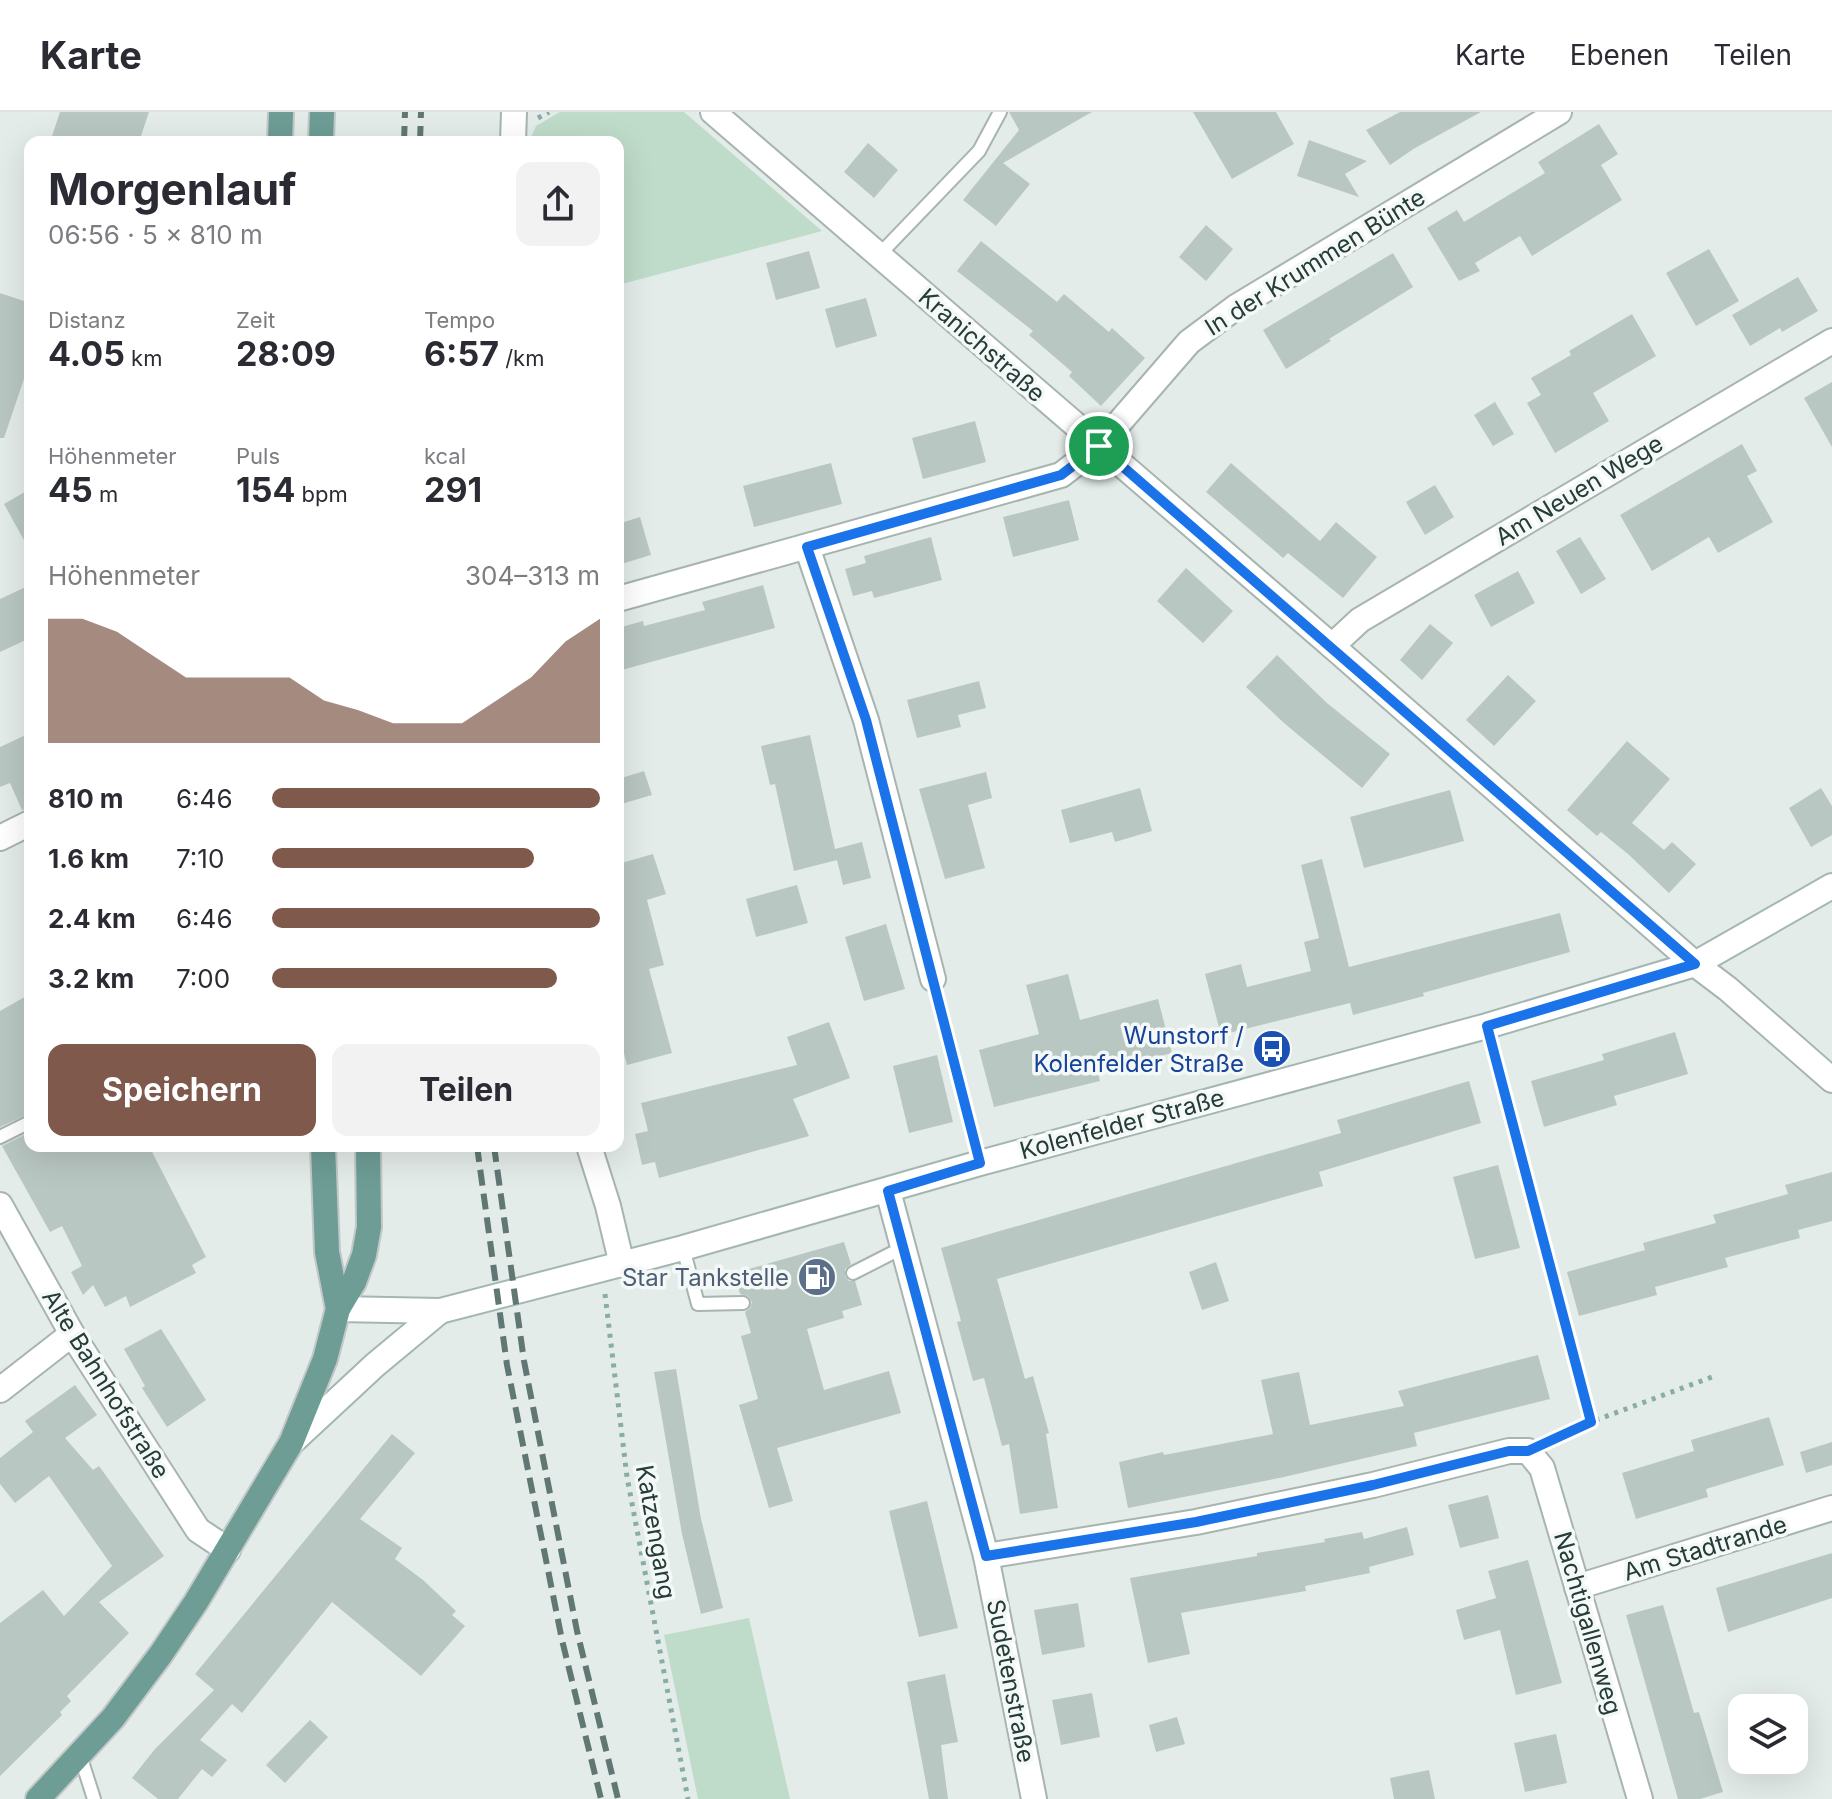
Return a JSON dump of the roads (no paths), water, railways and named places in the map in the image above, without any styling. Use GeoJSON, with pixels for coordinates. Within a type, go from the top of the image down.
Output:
{"type":"FeatureCollection","features":[{"type":"Feature","properties":{"kind":"main road"},"geometry":{"type":"LineString","coordinates":[[280,136],[281,112]]}},
{"type":"Feature","properties":{"kind":"main road"},"geometry":{"type":"LineString","coordinates":[[321,136],[322,112]]}},
{"type":"Feature","properties":{"kind":"main road"},"geometry":{"type":"LineString","coordinates":[[323,1152],[327,1252],[338,1309]]}},
{"type":"Feature","properties":{"kind":"main road"},"geometry":{"type":"LineString","coordinates":[[38,1799],[113,1718],[161,1654],[228,1550],[291,1443],[325,1359],[338,1309],[354,1282],[364,1255],[369,1227],[368,1152]]}},
{"type":"Feature","properties":{"kind":"street"},"geometry":{"type":"LineString","coordinates":[[513,136],[514,112]]}},
{"type":"Feature","properties":{"kind":"street","name":"Kranichstraße"},"geometry":{"type":"LineString","coordinates":[[713,112],[1832,1080]]}},
{"type":"Feature","properties":{"kind":"street","name":"In der Krummen Bünte"},"geometry":{"type":"LineString","coordinates":[[624,597],[1061,475],[1099,446],[1189,342],[1236,307],[1559,112]]}},
{"type":"Feature","properties":{"kind":"street","name":"Am Neuen Wege"},"geometry":{"type":"LineString","coordinates":[[1332,646],[1360,620],[1832,341]]}},
{"type":"Feature","properties":{"kind":"street"},"geometry":{"type":"LineString","coordinates":[[807,547],[866,720],[933,979]]}},
{"type":"Feature","properties":{"kind":"street"},"geometry":{"type":"LineString","coordinates":[[0,838],[24,826]]}},
{"type":"Feature","properties":{"kind":"street","name":"Kolenfelder Straße"},"geometry":{"type":"LineString","coordinates":[[338,1309],[440,1311],[683,1248],[980,1163],[1487,1026],[1695,964],[1832,886]]}},
{"type":"Feature","properties":{"kind":"street"},"geometry":{"type":"LineString","coordinates":[[591,1152],[608,1206],[612,1267]]}},
{"type":"Feature","properties":{"kind":"street","name":"Sudetenstraße"},"geometry":{"type":"LineString","coordinates":[[888,1191],[986,1556],[1034,1799]]}},
{"type":"Feature","properties":{"kind":"street","name":"Alte Bahnhofstraße"},"geometry":{"type":"LineString","coordinates":[[0,1205],[72,1334],[198,1530],[228,1550]]}},
{"type":"Feature","properties":{"kind":"street"},"geometry":{"type":"LineString","coordinates":[[291,1443],[375,1365],[440,1311]]}},
{"type":"Feature","properties":{"kind":"street"},"geometry":{"type":"LineString","coordinates":[[0,1390],[72,1334]]}},
{"type":"Feature","properties":{"kind":"street","name":"Nachtigallenweg"},"geometry":{"type":"LineString","coordinates":[[986,1556],[1196,1522],[1373,1485],[1509,1451],[1528,1451],[1542,1468],[1639,1799]]}},
{"type":"Feature","properties":{"kind":"street","name":"Am Stadtrande"},"geometry":{"type":"LineString","coordinates":[[1577,1587],[1832,1508]]}},
{"type":"Feature","properties":{"kind":"lane"},"geometry":{"type":"LineString","coordinates":[[879,255],[979,151],[1000,112]]}},
{"type":"Feature","properties":{"kind":"lane"},"geometry":{"type":"LineString","coordinates":[[0,1137],[24,1125]]}},
{"type":"Feature","properties":{"kind":"lane"},"geometry":{"type":"LineString","coordinates":[[853,1273],[904,1247]]}},
{"type":"Feature","properties":{"kind":"lane"},"geometry":{"type":"LineString","coordinates":[[683,1248],[698,1304],[743,1303]]}},
{"type":"Feature","properties":{"kind":"lane"},"geometry":{"type":"LineString","coordinates":[[80,1755],[94,1799]]}},
{"type":"Feature","properties":{"kind":"railway"},"geometry":{"type":"LineString","coordinates":[[404,136],[405,112]]}},
{"type":"Feature","properties":{"kind":"railway"},"geometry":{"type":"LineString","coordinates":[[420,136],[421,112]]}},
{"type":"Feature","properties":{"kind":"railway"},"geometry":{"type":"LineString","coordinates":[[478,1152],[507,1365],[562,1640],[601,1799]]}},
{"type":"Feature","properties":{"kind":"railway"},"geometry":{"type":"LineString","coordinates":[[495,1152],[524,1361],[577,1631],[618,1799]]}},
{"type":"Feature","properties":{"kind":"place","name":"Wunstorf / Kolenfelder Straße"},"geometry":{"type":"Point","coordinates":[1272,1049]}},
{"type":"Feature","properties":{"kind":"place","name":"Star Tankstelle"},"geometry":{"type":"Point","coordinates":[817,1277]}}]}
